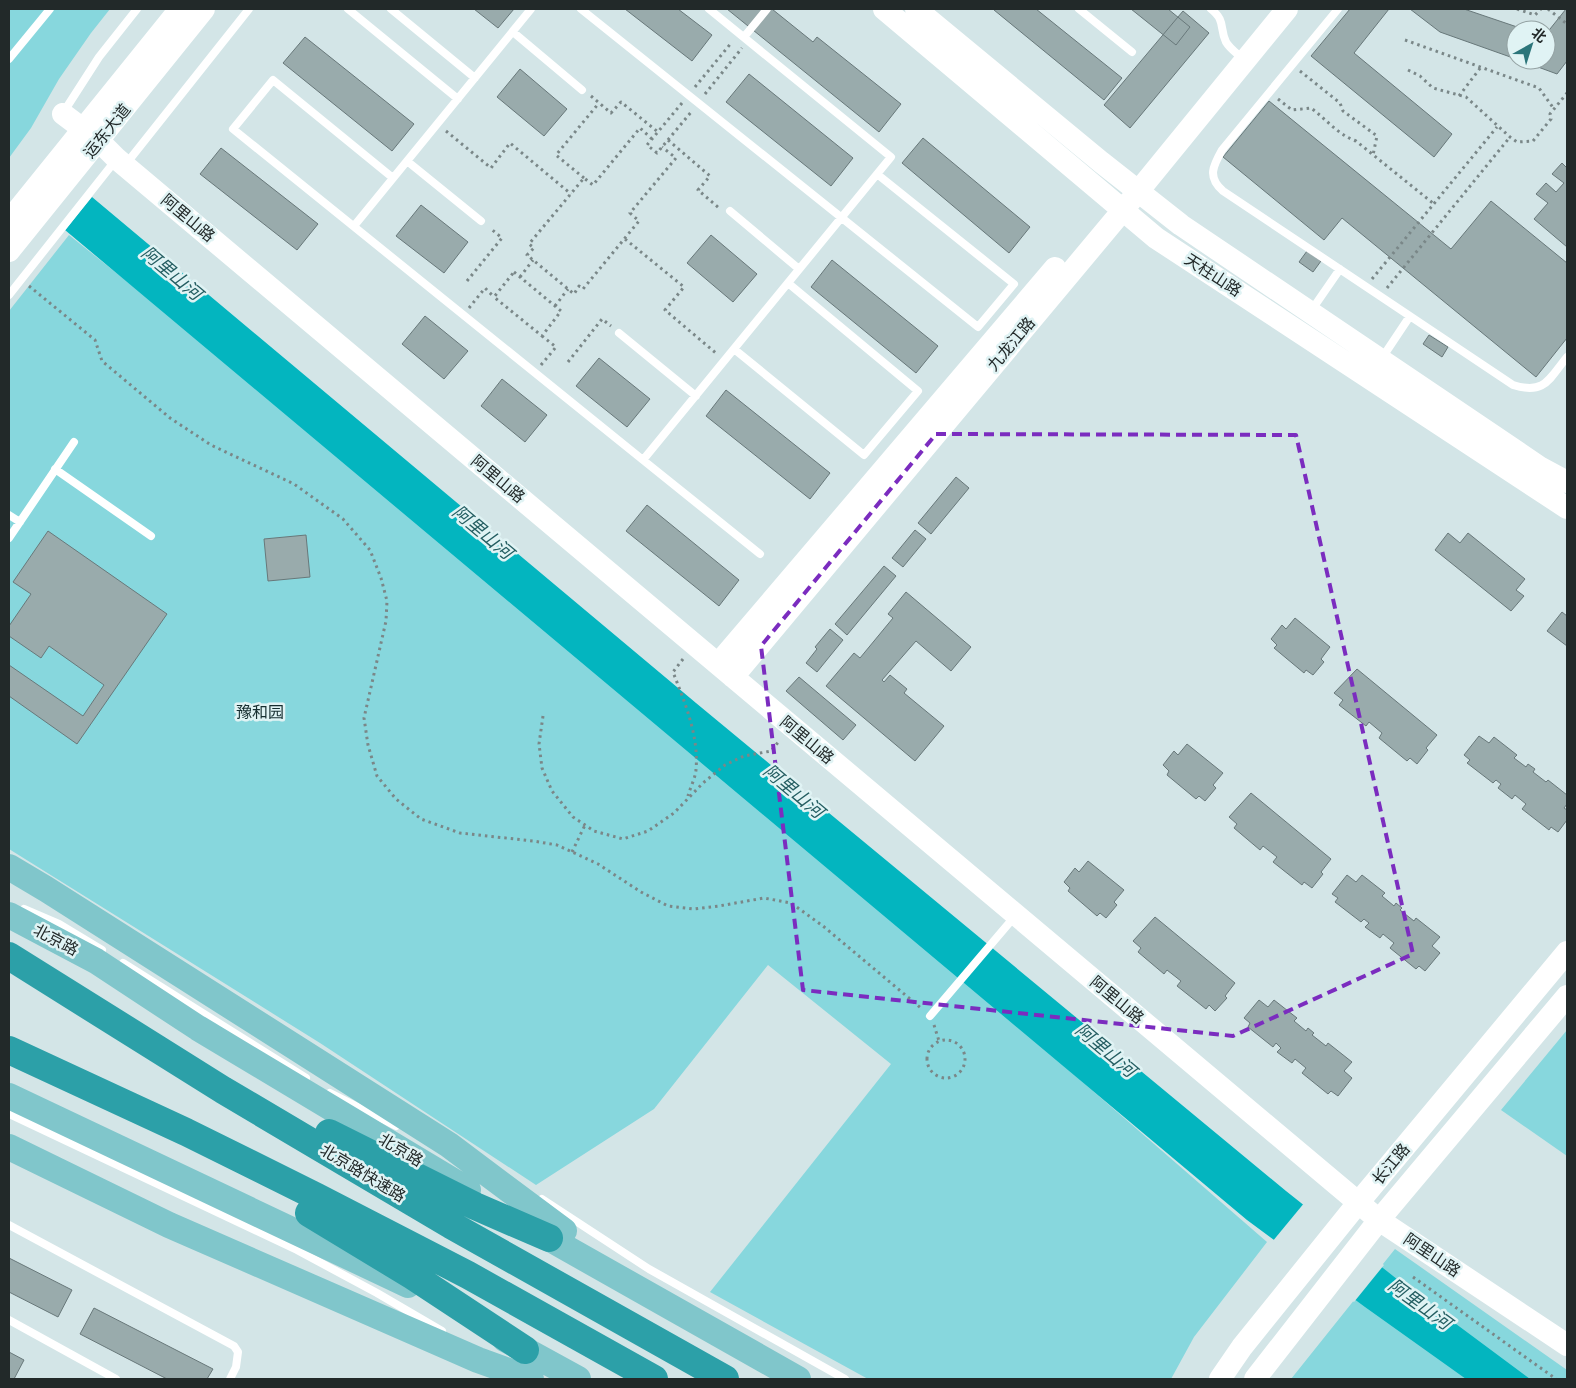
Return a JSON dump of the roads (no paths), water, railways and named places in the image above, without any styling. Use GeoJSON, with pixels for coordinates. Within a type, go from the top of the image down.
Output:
{"type":"FeatureCollection","features":[{"type":"Feature","properties":{"kind":"highway"},"geometry":{"type":"LineString","coordinates":[[9,951],[73,985],[325,1131],[475,1206],[548,1238]]}},
{"type":"Feature","properties":{"kind":"highway","name":"北京路快速路"},"geometry":{"type":"LineString","coordinates":[[9,956],[223,1090],[492,1248],[725,1379]]}},
{"type":"Feature","properties":{"kind":"highway"},"geometry":{"type":"LineString","coordinates":[[9,1050],[186,1132],[477,1280],[654,1379]]}},
{"type":"Feature","properties":{"kind":"highway"},"geometry":{"type":"LineString","coordinates":[[9,1066],[211,1163],[321,1219],[413,1276],[525,1350]]}},
{"type":"Feature","properties":{"kind":"main road"},"geometry":{"type":"LineString","coordinates":[[9,867],[46,888],[449,1145],[475,1159],[657,1300]]}},
{"type":"Feature","properties":{"kind":"main road","name":"北京路"},"geometry":{"type":"LineString","coordinates":[[13,911],[96,961],[198,1028],[548,1238],[798,1379]]}},
{"type":"Feature","properties":{"kind":"main road"},"geometry":{"type":"LineString","coordinates":[[9,1096],[417,1289],[578,1379]]}},
{"type":"Feature","properties":{"kind":"main road"},"geometry":{"type":"LineString","coordinates":[[9,1146],[169,1225],[478,1360],[529,1379]]}},
{"type":"Feature","properties":{"kind":"street","name":"运东大道"},"geometry":{"type":"LineString","coordinates":[[9,251],[180,9]]}},
{"type":"Feature","properties":{"kind":"street","name":"运东大道"},"geometry":{"type":"LineString","coordinates":[[9,222],[90,136],[204,9]]}},
{"type":"Feature","properties":{"kind":"street","name":"天柱山路"},"geometry":{"type":"LineString","coordinates":[[884,9],[1156,238],[1567,508]]}},
{"type":"Feature","properties":{"kind":"street","name":"天柱山路"},"geometry":{"type":"LineString","coordinates":[[916,9],[1181,225],[1541,468],[1567,482]]}},
{"type":"Feature","properties":{"kind":"street","name":"九龙江路"},"geometry":{"type":"LineString","coordinates":[[1240,56],[1268,9]]}},
{"type":"Feature","properties":{"kind":"street","name":"九龙江路"},"geometry":{"type":"LineString","coordinates":[[725,670],[1118,206],[1240,56],[1288,9]]}},
{"type":"Feature","properties":{"kind":"street","name":"阿里山路"},"geometry":{"type":"LineString","coordinates":[[63,114],[1358,1203],[1379,1220],[1567,1346]]}},
{"type":"Feature","properties":{"kind":"street","name":"长江路"},"geometry":{"type":"LineString","coordinates":[[1220,1379],[1242,1347],[1305,1268],[1567,952]]}},
{"type":"Feature","properties":{"kind":"street","name":"长江路"},"geometry":{"type":"LineString","coordinates":[[1254,1379],[1379,1220],[1567,996]]}},
{"type":"Feature","properties":{"kind":"lane"},"geometry":{"type":"LineString","coordinates":[[9,59],[50,9]]}},
{"type":"Feature","properties":{"kind":"lane"},"geometry":{"type":"LineString","coordinates":[[63,114],[99,57],[136,9]]}},
{"type":"Feature","properties":{"kind":"lane"},"geometry":{"type":"LineString","coordinates":[[9,295],[249,9]]}},
{"type":"Feature","properties":{"kind":"lane"},"geometry":{"type":"LineString","coordinates":[[348,9],[458,99]]}},
{"type":"Feature","properties":{"kind":"lane"},"geometry":{"type":"LineString","coordinates":[[391,9],[475,78]]}},
{"type":"Feature","properties":{"kind":"lane"},"geometry":{"type":"LineString","coordinates":[[354,226],[531,9]]}},
{"type":"Feature","properties":{"kind":"lane"},"geometry":{"type":"LineString","coordinates":[[581,9],[978,328],[1014,284],[877,174]]}},
{"type":"Feature","properties":{"kind":"lane"},"geometry":{"type":"LineString","coordinates":[[643,460],[891,157],[709,9]]}},
{"type":"Feature","properties":{"kind":"lane"},"geometry":{"type":"LineString","coordinates":[[744,37],[767,9]]}},
{"type":"Feature","properties":{"kind":"lane"},"geometry":{"type":"LineString","coordinates":[[1079,9],[1132,52]]}},
{"type":"Feature","properties":{"kind":"lane"},"geometry":{"type":"LineString","coordinates":[[1211,9],[1220,16],[1226,41],[1240,56]]}},
{"type":"Feature","properties":{"kind":"lane"},"geometry":{"type":"LineString","coordinates":[[1338,9],[1222,150],[1213,168],[1214,181],[1223,190],[1513,385],[1526,389],[1538,388],[1547,382],[1567,357]]}},
{"type":"Feature","properties":{"kind":"lane"},"geometry":{"type":"LineString","coordinates":[[512,32],[582,90]]}},
{"type":"Feature","properties":{"kind":"lane"},"geometry":{"type":"LineString","coordinates":[[393,178],[273,80],[233,129],[760,554]]}},
{"type":"Feature","properties":{"kind":"lane"},"geometry":{"type":"LineString","coordinates":[[407,162],[481,221]]}},
{"type":"Feature","properties":{"kind":"lane"},"geometry":{"type":"LineString","coordinates":[[730,211],[800,269]]}},
{"type":"Feature","properties":{"kind":"lane"},"geometry":{"type":"LineString","coordinates":[[1310,312],[1340,269]]}},
{"type":"Feature","properties":{"kind":"lane"},"geometry":{"type":"LineString","coordinates":[[734,349],[864,455],[918,391],[788,283]]}},
{"type":"Feature","properties":{"kind":"lane"},"geometry":{"type":"LineString","coordinates":[[1381,360],[1410,316]]}},
{"type":"Feature","properties":{"kind":"lane"},"geometry":{"type":"LineString","coordinates":[[619,333],[696,396]]}},
{"type":"Feature","properties":{"kind":"lane"},"geometry":{"type":"LineString","coordinates":[[9,538],[74,442]]}},
{"type":"Feature","properties":{"kind":"lane"},"geometry":{"type":"LineString","coordinates":[[55,469],[151,536]]}},
{"type":"Feature","properties":{"kind":"lane"},"geometry":{"type":"LineString","coordinates":[[9,515],[20,522]]}},
{"type":"Feature","properties":{"kind":"lane"},"geometry":{"type":"LineString","coordinates":[[9,858],[107,917]]}},
{"type":"Feature","properties":{"kind":"lane"},"geometry":{"type":"LineString","coordinates":[[13,911],[59,924],[111,956]]}},
{"type":"Feature","properties":{"kind":"lane"},"geometry":{"type":"LineString","coordinates":[[930,1016],[1016,915]]}},
{"type":"Feature","properties":{"kind":"lane"},"geometry":{"type":"LineString","coordinates":[[120,961],[314,1083]]}},
{"type":"Feature","properties":{"kind":"lane"},"geometry":{"type":"LineString","coordinates":[[355,1075],[475,1159]]}},
{"type":"Feature","properties":{"kind":"lane"},"geometry":{"type":"LineString","coordinates":[[322,1088],[406,1131]]}},
{"type":"Feature","properties":{"kind":"lane"},"geometry":{"type":"LineString","coordinates":[[9,1114],[296,1250],[446,1333]]}},
{"type":"Feature","properties":{"kind":"lane"},"geometry":{"type":"LineString","coordinates":[[423,1138],[475,1159]]}},
{"type":"Feature","properties":{"kind":"lane"},"geometry":{"type":"LineString","coordinates":[[532,1192],[649,1269],[845,1379]]}},
{"type":"Feature","properties":{"kind":"lane"},"geometry":{"type":"LineString","coordinates":[[9,1225],[234,1346],[238,1352],[236,1366],[230,1379]]}},
{"type":"Feature","properties":{"kind":"lane"},"geometry":{"type":"LineString","coordinates":[[9,1320],[116,1379]]}},
{"type":"Feature","properties":{"kind":"lane"},"geometry":{"type":"LineString","coordinates":[[478,1351],[529,1379]]}},
{"type":"Feature","properties":{"kind":"water","name":"阿里山河"},"geometry":{"type":"Polygon","coordinates":[[[92,197],[696,703],[1286,1191],[1417,1295],[1530,1379],[1466,1379],[1247,1220],[65,230],[92,197]]]}},
{"type":"Feature","properties":{"kind":"park label","name":"豫和园"},"geometry":{"type":"Point","coordinates":[260,712]}}]}
